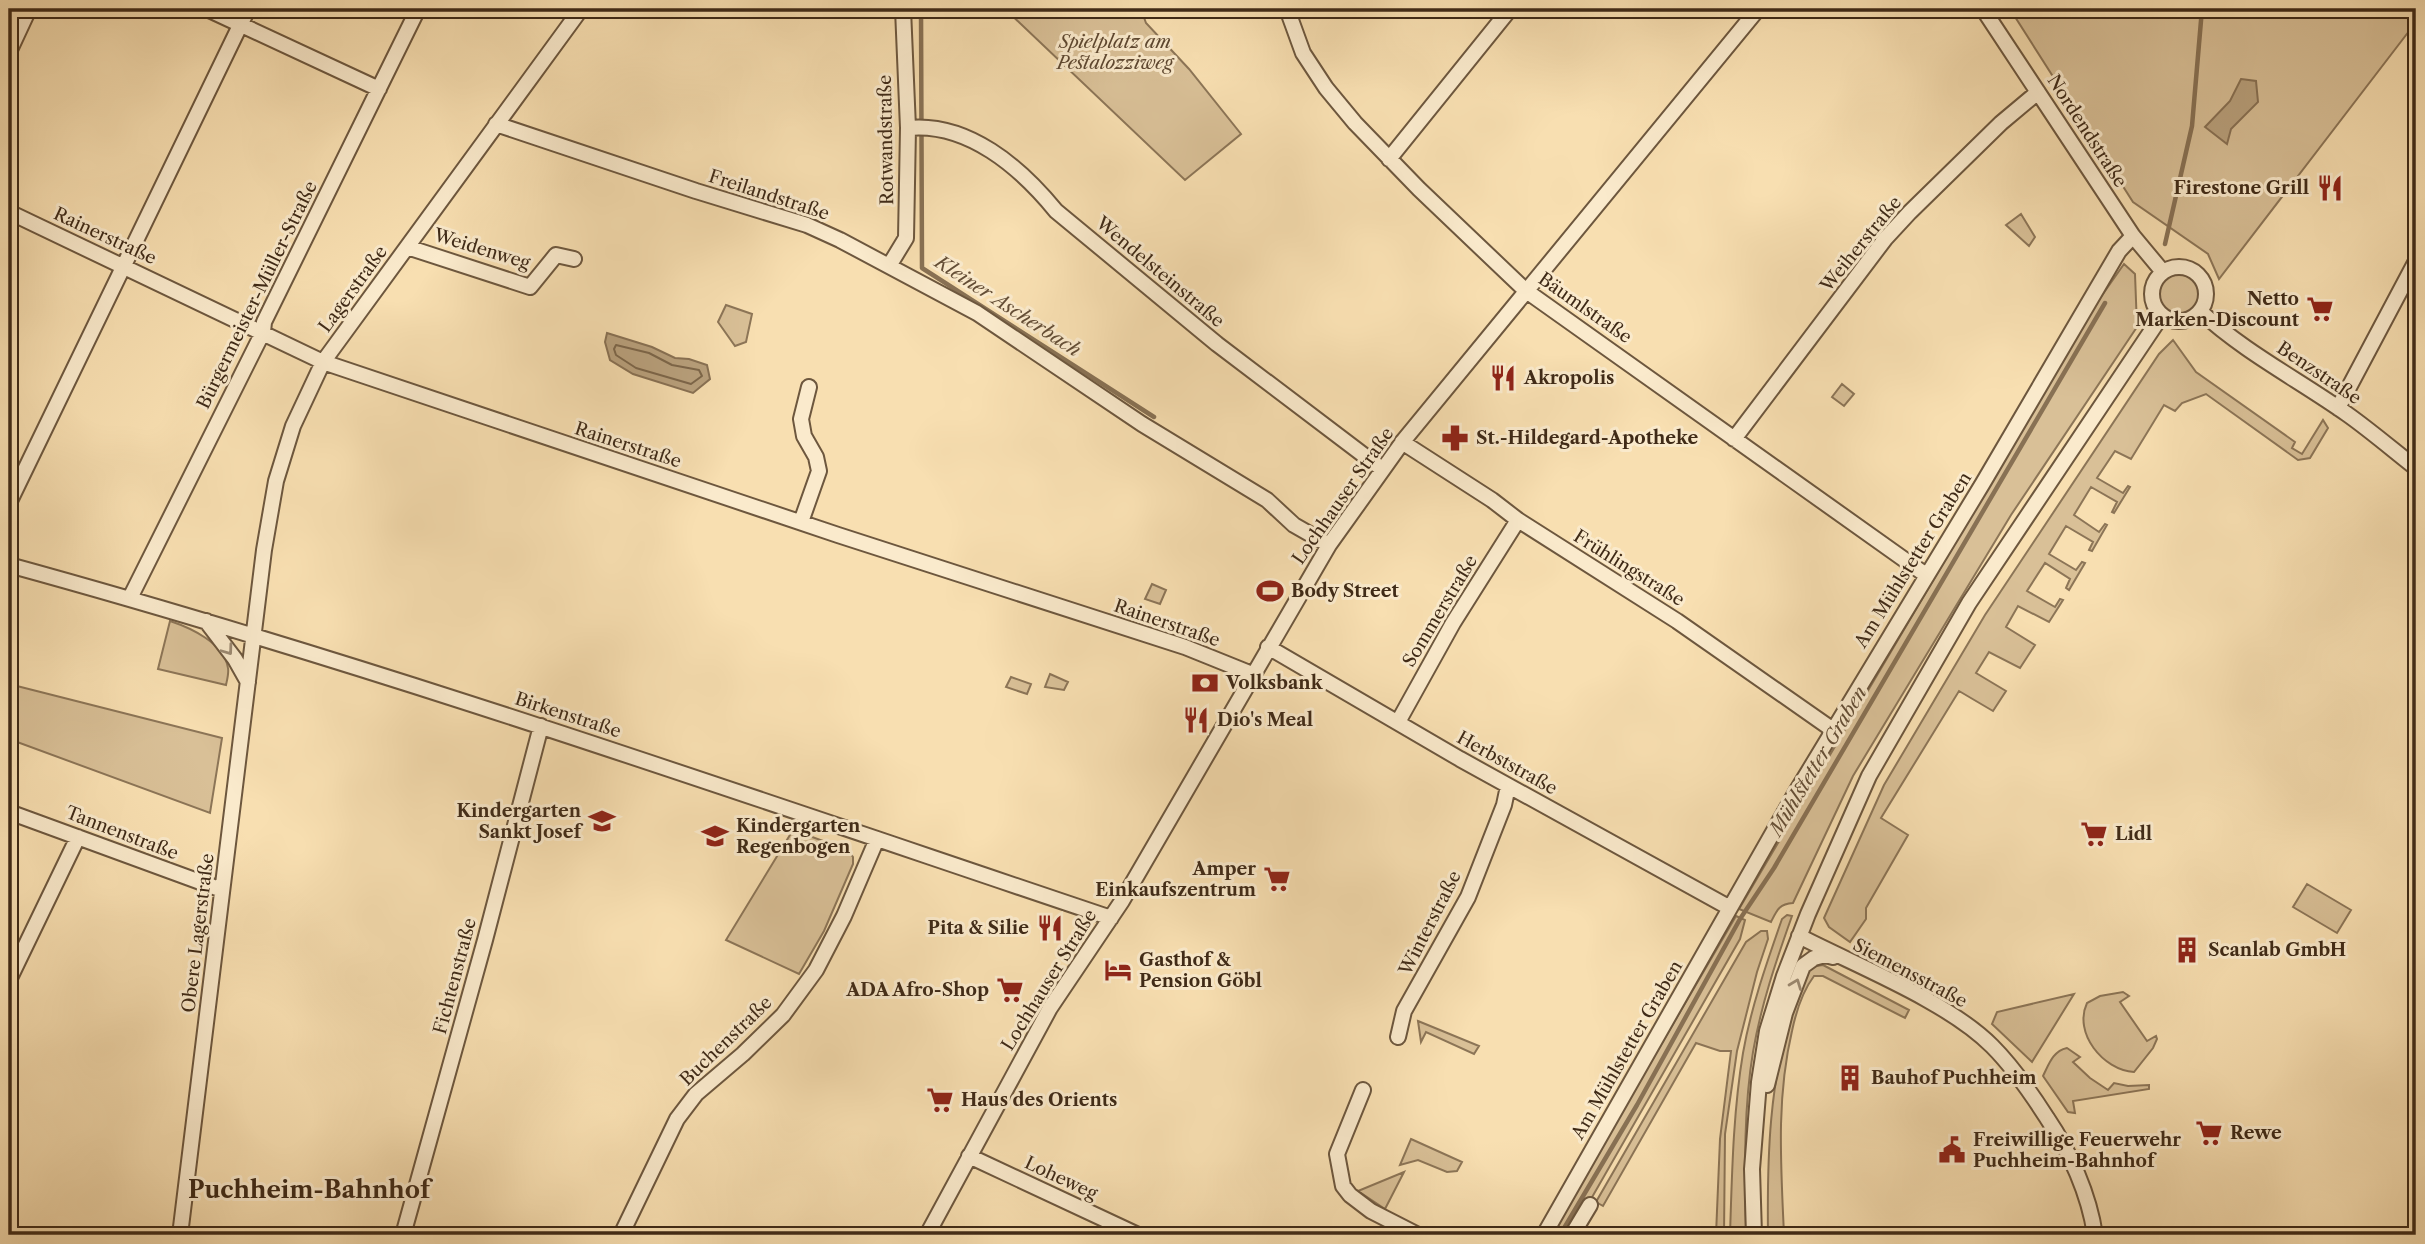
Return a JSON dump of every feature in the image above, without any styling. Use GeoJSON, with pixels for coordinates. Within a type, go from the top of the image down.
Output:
{"type":"FeatureCollection","features":[{"type":"Feature","properties":{"kind":"street"},"geometry":{"type":"LineString","coordinates":[[9,52],[29,9]]}},
{"type":"Feature","properties":{"kind":"street"},"geometry":{"type":"LineString","coordinates":[[207,9],[379,89]]}},
{"type":"Feature","properties":{"kind":"street"},"geometry":{"type":"LineString","coordinates":[[9,503],[248,9]]}},
{"type":"Feature","properties":{"kind":"street","name":"Bürgermeister-Müller-Straße"},"geometry":{"type":"LineString","coordinates":[[130,598],[263,332],[264,322],[418,9]]}},
{"type":"Feature","properties":{"kind":"street","name":"Lagerstraße"},"geometry":{"type":"LineString","coordinates":[[254,635],[264,550],[276,481],[293,426],[323,362],[581,9]]}},
{"type":"Feature","properties":{"kind":"street","name":"Rotwandstraße"},"geometry":{"type":"LineString","coordinates":[[889,266],[906,238],[912,127],[903,9]]}},
{"type":"Feature","properties":{"kind":"street","name":"Bäumlstraße"},"geometry":{"type":"LineString","coordinates":[[1287,9],[1303,53],[1326,88],[1389,159],[1525,290],[1926,575]]}},
{"type":"Feature","properties":{"kind":"street"},"geometry":{"type":"LineString","coordinates":[[1389,159],[1510,9]]}},
{"type":"Feature","properties":{"kind":"street","name":"Lochhauser Straße"},"geometry":{"type":"LineString","coordinates":[[927,1235],[1050,1008],[1111,918],[1329,545],[1402,442],[1758,9]]}},
{"type":"Feature","properties":{"kind":"street","name":"Nordendstraße"},"geometry":{"type":"LineString","coordinates":[[1983,9],[2133,236],[2163,272]]}},
{"type":"Feature","properties":{"kind":"street","name":"Weiherstraße"},"geometry":{"type":"LineString","coordinates":[[1734,439],[1885,239],[2001,123],[2038,92]]}},
{"type":"Feature","properties":{"kind":"street","name":"Freilandstraße"},"geometry":{"type":"LineString","coordinates":[[496,124],[807,225],[889,266],[977,313],[1142,424],[1267,500],[1294,525],[1329,545]]}},
{"type":"Feature","properties":{"kind":"street","name":"Wendelsteinstraße"},"geometry":{"type":"LineString","coordinates":[[912,127],[955,131],[988,148],[1038,189],[1056,211],[1217,344],[1382,469]]}},
{"type":"Feature","properties":{"kind":"street","name":"Rainerstraße"},"geometry":{"type":"LineString","coordinates":[[9,212],[323,362],[1185,647],[1252,674]]}},
{"type":"Feature","properties":{"kind":"street","name":"Am Mühlstetter Graben"},"geometry":{"type":"LineString","coordinates":[[1544,1235],[1833,730],[1983,483],[2119,251],[2133,236]]}},
{"type":"Feature","properties":{"kind":"street","name":"Weidenweg"},"geometry":{"type":"LineString","coordinates":[[408,247],[530,286],[556,255],[574,259]]}},
{"type":"Feature","properties":{"kind":"street"},"geometry":{"type":"LineString","coordinates":[[2338,408],[2416,261]]}},
{"type":"Feature","properties":{"kind":"street"},"geometry":{"type":"LineString","coordinates":[[2181,267],[2198,275],[2206,292],[2200,311],[2182,321],[2168,319],[2162,315],[2153,304],[2152,290],[2157,277],[2163,272],[2181,267]]}},
{"type":"Feature","properties":{"kind":"street","name":"Benzstraße"},"geometry":{"type":"LineString","coordinates":[[2200,311],[2244,345],[2338,408],[2416,468]]}},
{"type":"Feature","properties":{"kind":"street"},"geometry":{"type":"LineString","coordinates":[[1754,1235],[1752,1169],[1759,1083],[1767,1031],[1799,936],[1869,776],[1963,615],[2162,315]]}},
{"type":"Feature","properties":{"kind":"street"},"geometry":{"type":"LineString","coordinates":[[801,522],[819,471],[816,457],[804,436],[801,419],[809,387]]}},
{"type":"Feature","properties":{"kind":"street","name":"Frühlingstraße"},"geometry":{"type":"LineString","coordinates":[[1402,442],[1677,621],[1833,730]]}},
{"type":"Feature","properties":{"kind":"street","name":"Sommerstraße"},"geometry":{"type":"LineString","coordinates":[[1398,722],[1453,623],[1518,520]]}},
{"type":"Feature","properties":{"kind":"street","name":"Birkenstraße"},"geometry":{"type":"LineString","coordinates":[[9,565],[254,635],[541,726],[1111,918]]}},
{"type":"Feature","properties":{"kind":"street"},"geometry":{"type":"LineString","coordinates":[[206,621],[235,659],[248,682]]}},
{"type":"Feature","properties":{"kind":"street","name":"Obere Lagerstraße"},"geometry":{"type":"LineString","coordinates":[[180,1235],[254,635]]}},
{"type":"Feature","properties":{"kind":"street","name":"Herbststraße"},"geometry":{"type":"LineString","coordinates":[[1268,647],[1508,786],[1730,908]]}},
{"type":"Feature","properties":{"kind":"street","name":"Fichtenstraße"},"geometry":{"type":"LineString","coordinates":[[403,1235],[541,726]]}},
{"type":"Feature","properties":{"kind":"street","name":"Winterstraße"},"geometry":{"type":"LineString","coordinates":[[1398,1037],[1404,1011],[1468,897],[1504,805],[1508,786]]}},
{"type":"Feature","properties":{"kind":"street","name":"Tannenstraße"},"geometry":{"type":"LineString","coordinates":[[9,812],[222,890]]}},
{"type":"Feature","properties":{"kind":"street"},"geometry":{"type":"LineString","coordinates":[[9,980],[78,836]]}},
{"type":"Feature","properties":{"kind":"street","name":"Buchenstraße"},"geometry":{"type":"LineString","coordinates":[[621,1235],[677,1119],[696,1094],[743,1054],[782,1015],[816,970],[844,916],[877,839]]}},
{"type":"Feature","properties":{"kind":"street","name":"Siemensstraße"},"geometry":{"type":"LineString","coordinates":[[1799,936],[1927,1001],[1992,1046],[2024,1083],[2067,1152],[2077,1173],[2095,1235]]}},
{"type":"Feature","properties":{"kind":"street"},"geometry":{"type":"LineString","coordinates":[[1752,1169],[1770,1070],[1785,1013],[1803,966],[1814,958],[1825,955],[1842,958]]}},
{"type":"Feature","properties":{"kind":"street"},"geometry":{"type":"LineString","coordinates":[[1363,1090],[1337,1154],[1343,1186],[1371,1211],[1418,1235]]}},
{"type":"Feature","properties":{"kind":"street","name":"Loheweg"},"geometry":{"type":"LineString","coordinates":[[969,1156],[1138,1235]]}},
{"type":"Feature","properties":{"kind":"street"},"geometry":{"type":"LineString","coordinates":[[1572,1235],[1590,1205]]}},
{"type":"Feature","properties":{"kind":"green space","name":"Spielplatz am Pestalozziweg"},"geometry":{"type":"Polygon","coordinates":[[[1005,9],[1141,9],[1146,23],[1189,69],[1241,134],[1185,180],[1005,9]]]}},
{"type":"Feature","properties":{"kind":"green space"},"geometry":{"type":"Polygon","coordinates":[[[2010,9],[2416,9],[2416,22],[2219,279],[2208,254],[2133,202],[2010,9]]]}},
{"type":"Feature","properties":{"kind":"green space"},"geometry":{"type":"Polygon","coordinates":[[[2021,214],[2035,237],[2029,246],[2006,225],[2021,214]]]}},
{"type":"Feature","properties":{"kind":"green space"},"geometry":{"type":"Polygon","coordinates":[[[2124,264],[2135,274],[2137,327],[2011,515],[1853,776],[1793,903],[1779,908],[1771,922],[1739,909],[2098,301],[2124,264]]]}},
{"type":"Feature","properties":{"kind":"green space"},"geometry":{"type":"Polygon","coordinates":[[[2179,273],[2194,279],[2200,294],[2194,309],[2179,315],[2164,309],[2158,294],[2164,279],[2179,273]]]}},
{"type":"Feature","properties":{"kind":"green space"},"geometry":{"type":"Polygon","coordinates":[[[726,305],[752,314],[746,342],[735,346],[718,322],[726,305]]]}},
{"type":"Feature","properties":{"kind":"green space"},"geometry":{"type":"Polygon","coordinates":[[[2173,340],[2196,372],[2295,442],[2292,448],[2302,454],[2323,420],[2328,428],[2310,458],[2298,460],[2206,394],[2182,403],[2175,411],[2164,405],[2131,459],[2115,451],[2097,478],[2123,493],[2130,487],[2114,513],[2112,512],[2117,502],[2091,487],[2074,515],[2099,532],[2107,525],[2092,551],[2089,550],[2093,542],[2066,526],[2049,554],[2076,570],[2082,562],[2085,563],[2069,590],[2066,588],[2070,579],[2045,563],[2027,591],[2055,607],[2060,599],[2063,600],[2049,622],[2018,606],[2006,627],[2035,645],[2020,668],[1989,652],[1976,673],[2006,691],[1993,711],[1959,691],[1881,818],[1908,835],[1866,908],[1866,919],[1850,942],[1829,927],[1824,918],[1884,785],[1985,615],[2159,354],[2173,340]]]}},
{"type":"Feature","properties":{"kind":"green space"},"geometry":{"type":"Polygon","coordinates":[[[1842,384],[1854,394],[1844,406],[1832,397],[1842,384]]]}},
{"type":"Feature","properties":{"kind":"green space"},"geometry":{"type":"Polygon","coordinates":[[[1152,584],[1166,590],[1160,604],[1145,599],[1152,584]]]}},
{"type":"Feature","properties":{"kind":"green space"},"geometry":{"type":"Polygon","coordinates":[[[170,621],[197,632],[220,651],[228,668],[226,685],[158,669],[170,621]]]}},
{"type":"Feature","properties":{"kind":"green space"},"geometry":{"type":"Polygon","coordinates":[[[1050,674],[1068,682],[1064,690],[1045,687],[1050,674]]]}},
{"type":"Feature","properties":{"kind":"green space"},"geometry":{"type":"Polygon","coordinates":[[[1011,677],[1031,684],[1027,694],[1006,687],[1011,677]]]}},
{"type":"Feature","properties":{"kind":"green space"},"geometry":{"type":"Polygon","coordinates":[[[9,684],[222,738],[210,813],[9,739],[9,684]]]}},
{"type":"Feature","properties":{"kind":"green space"},"geometry":{"type":"Polygon","coordinates":[[[793,830],[848,850],[853,857],[853,864],[824,931],[799,974],[726,940],[793,830]]]}},
{"type":"Feature","properties":{"kind":"green space"},"geometry":{"type":"Polygon","coordinates":[[[2307,884],[2351,910],[2337,933],[2293,907],[2307,884]]]}},
{"type":"Feature","properties":{"kind":"green space"},"geometry":{"type":"Polygon","coordinates":[[[1787,915],[1792,916],[1765,1000],[1750,1075],[1745,1143],[1746,1235],[1730,1235],[1735,1121],[1743,1053],[1765,968],[1782,919],[1787,915]]]}},
{"type":"Feature","properties":{"kind":"green space"},"geometry":{"type":"Polygon","coordinates":[[[1736,916],[1745,920],[1740,939],[1591,1199],[1569,1235],[1550,1235],[1736,916]]]}},
{"type":"Feature","properties":{"kind":"green space"},"geometry":{"type":"Polygon","coordinates":[[[1761,931],[1767,931],[1768,939],[1737,1051],[1725,1134],[1724,1235],[1716,1235],[1720,1139],[1731,1051],[1720,1051],[1696,1043],[1603,1206],[1596,1202],[1746,942],[1761,931]]]}},
{"type":"Feature","properties":{"kind":"green space"},"geometry":{"type":"Polygon","coordinates":[[[1823,965],[1909,1010],[1905,1018],[1823,976],[1814,976],[1810,982],[1795,1017],[1784,1082],[1781,1133],[1784,1235],[1768,1235],[1769,1148],[1779,1061],[1802,977],[1810,968],[1823,965]]]}},
{"type":"Feature","properties":{"kind":"green space"},"geometry":{"type":"Polygon","coordinates":[[[2123,992],[2129,996],[2120,1002],[2147,1041],[2156,1036],[2157,1039],[2134,1072],[2112,1065],[2102,1057],[2094,1048],[2084,1026],[2087,1003],[2100,996],[2123,992]]]}},
{"type":"Feature","properties":{"kind":"green space"},"geometry":{"type":"Polygon","coordinates":[[[2074,994],[2032,1062],[1992,1024],[1997,1012],[2074,994]]]}},
{"type":"Feature","properties":{"kind":"green space"},"geometry":{"type":"Polygon","coordinates":[[[1418,1021],[1479,1046],[1474,1054],[1426,1032],[1421,1042],[1418,1021]]]}},
{"type":"Feature","properties":{"kind":"green space"},"geometry":{"type":"Polygon","coordinates":[[[2067,1048],[2080,1057],[2073,1062],[2108,1090],[2114,1083],[2128,1086],[2149,1085],[2149,1089],[2073,1101],[2075,1113],[2068,1112],[2043,1076],[2055,1055],[2067,1048]]]}},
{"type":"Feature","properties":{"kind":"green space"},"geometry":{"type":"Polygon","coordinates":[[[1411,1139],[1462,1162],[1457,1171],[1447,1172],[1418,1160],[1400,1165],[1411,1139]]]}},
{"type":"Feature","properties":{"kind":"green space"},"geometry":{"type":"Polygon","coordinates":[[[1404,1172],[1385,1209],[1358,1191],[1404,1172]]]}},
{"type":"Feature","properties":{"kind":"water"},"geometry":{"type":"Polygon","coordinates":[[[2241,79],[2256,81],[2258,102],[2231,129],[2227,144],[2205,127],[2230,101],[2241,79]]]}},
{"type":"Feature","properties":{"kind":"water"},"geometry":{"type":"Polygon","coordinates":[[[607,333],[652,347],[675,358],[707,365],[710,379],[693,393],[633,374],[610,360],[605,342],[607,333]]]}},
{"type":"Feature","properties":{"kind":"waterway","name":"Kleiner Ascherbach"},"geometry":{"type":"LineString","coordinates":[[921,9],[922,268],[1154,417]]}},
{"type":"Feature","properties":{"kind":"waterway","name":"Mühlstetter Graben"},"geometry":{"type":"LineString","coordinates":[[2165,244],[2192,126],[2202,9]]}},
{"type":"Feature","properties":{"kind":"waterway","name":"Mühlstetter Graben"},"geometry":{"type":"LineString","coordinates":[[1560,1235],[1637,1105],[1740,919],[1774,868],[2105,303]]}},
{"type":"Feature","properties":{"kind":"place","name":"Firestone Grill"},"geometry":{"type":"Point","coordinates":[2330,188]}},
{"type":"Feature","properties":{"kind":"place","name":"Netto Marken-Discount"},"geometry":{"type":"Point","coordinates":[2320,309]}},
{"type":"Feature","properties":{"kind":"place","name":"Akropolis"},"geometry":{"type":"Point","coordinates":[1503,378]}},
{"type":"Feature","properties":{"kind":"place","name":"St.-Hildegard-Apotheke"},"geometry":{"type":"Point","coordinates":[1455,438]}},
{"type":"Feature","properties":{"kind":"place","name":"Body Street"},"geometry":{"type":"Point","coordinates":[1270,591]}},
{"type":"Feature","properties":{"kind":"place","name":"Volksbank"},"geometry":{"type":"Point","coordinates":[1205,683]}},
{"type":"Feature","properties":{"kind":"place","name":"Dio's Meal"},"geometry":{"type":"Point","coordinates":[1196,720]}},
{"type":"Feature","properties":{"kind":"place","name":"Kindergarten Sankt Josef"},"geometry":{"type":"Point","coordinates":[602,821]}},
{"type":"Feature","properties":{"kind":"place","name":"Lidl"},"geometry":{"type":"Point","coordinates":[2094,834]}},
{"type":"Feature","properties":{"kind":"place","name":"Kindergarten Regenbogen"},"geometry":{"type":"Point","coordinates":[715,836]}},
{"type":"Feature","properties":{"kind":"place","name":"Amper Einkaufszentrum"},"geometry":{"type":"Point","coordinates":[1277,879]}},
{"type":"Feature","properties":{"kind":"place","name":"Pita & Silie"},"geometry":{"type":"Point","coordinates":[1050,928]}},
{"type":"Feature","properties":{"kind":"place","name":"Scanlab GmbH"},"geometry":{"type":"Point","coordinates":[2187,950]}},
{"type":"Feature","properties":{"kind":"place","name":"Gasthof & Pension Göbl"},"geometry":{"type":"Point","coordinates":[1118,970]}},
{"type":"Feature","properties":{"kind":"place","name":"ADA Afro-Shop"},"geometry":{"type":"Point","coordinates":[1010,990]}},
{"type":"Feature","properties":{"kind":"place","name":"Bauhof Puchheim"},"geometry":{"type":"Point","coordinates":[1850,1078]}},
{"type":"Feature","properties":{"kind":"place","name":"Haus des Orients"},"geometry":{"type":"Point","coordinates":[940,1100]}},
{"type":"Feature","properties":{"kind":"place","name":"Rewe"},"geometry":{"type":"Point","coordinates":[2209,1133]}},
{"type":"Feature","properties":{"kind":"place","name":"Freiwillige Feuerwehr Puchheim-Bahnhof"},"geometry":{"type":"Point","coordinates":[1952,1150]}},
{"type":"Feature","properties":{"kind":"district","name":"Puchheim-Bahnhof"},"geometry":{"type":"Point","coordinates":[309,1189]}}]}
